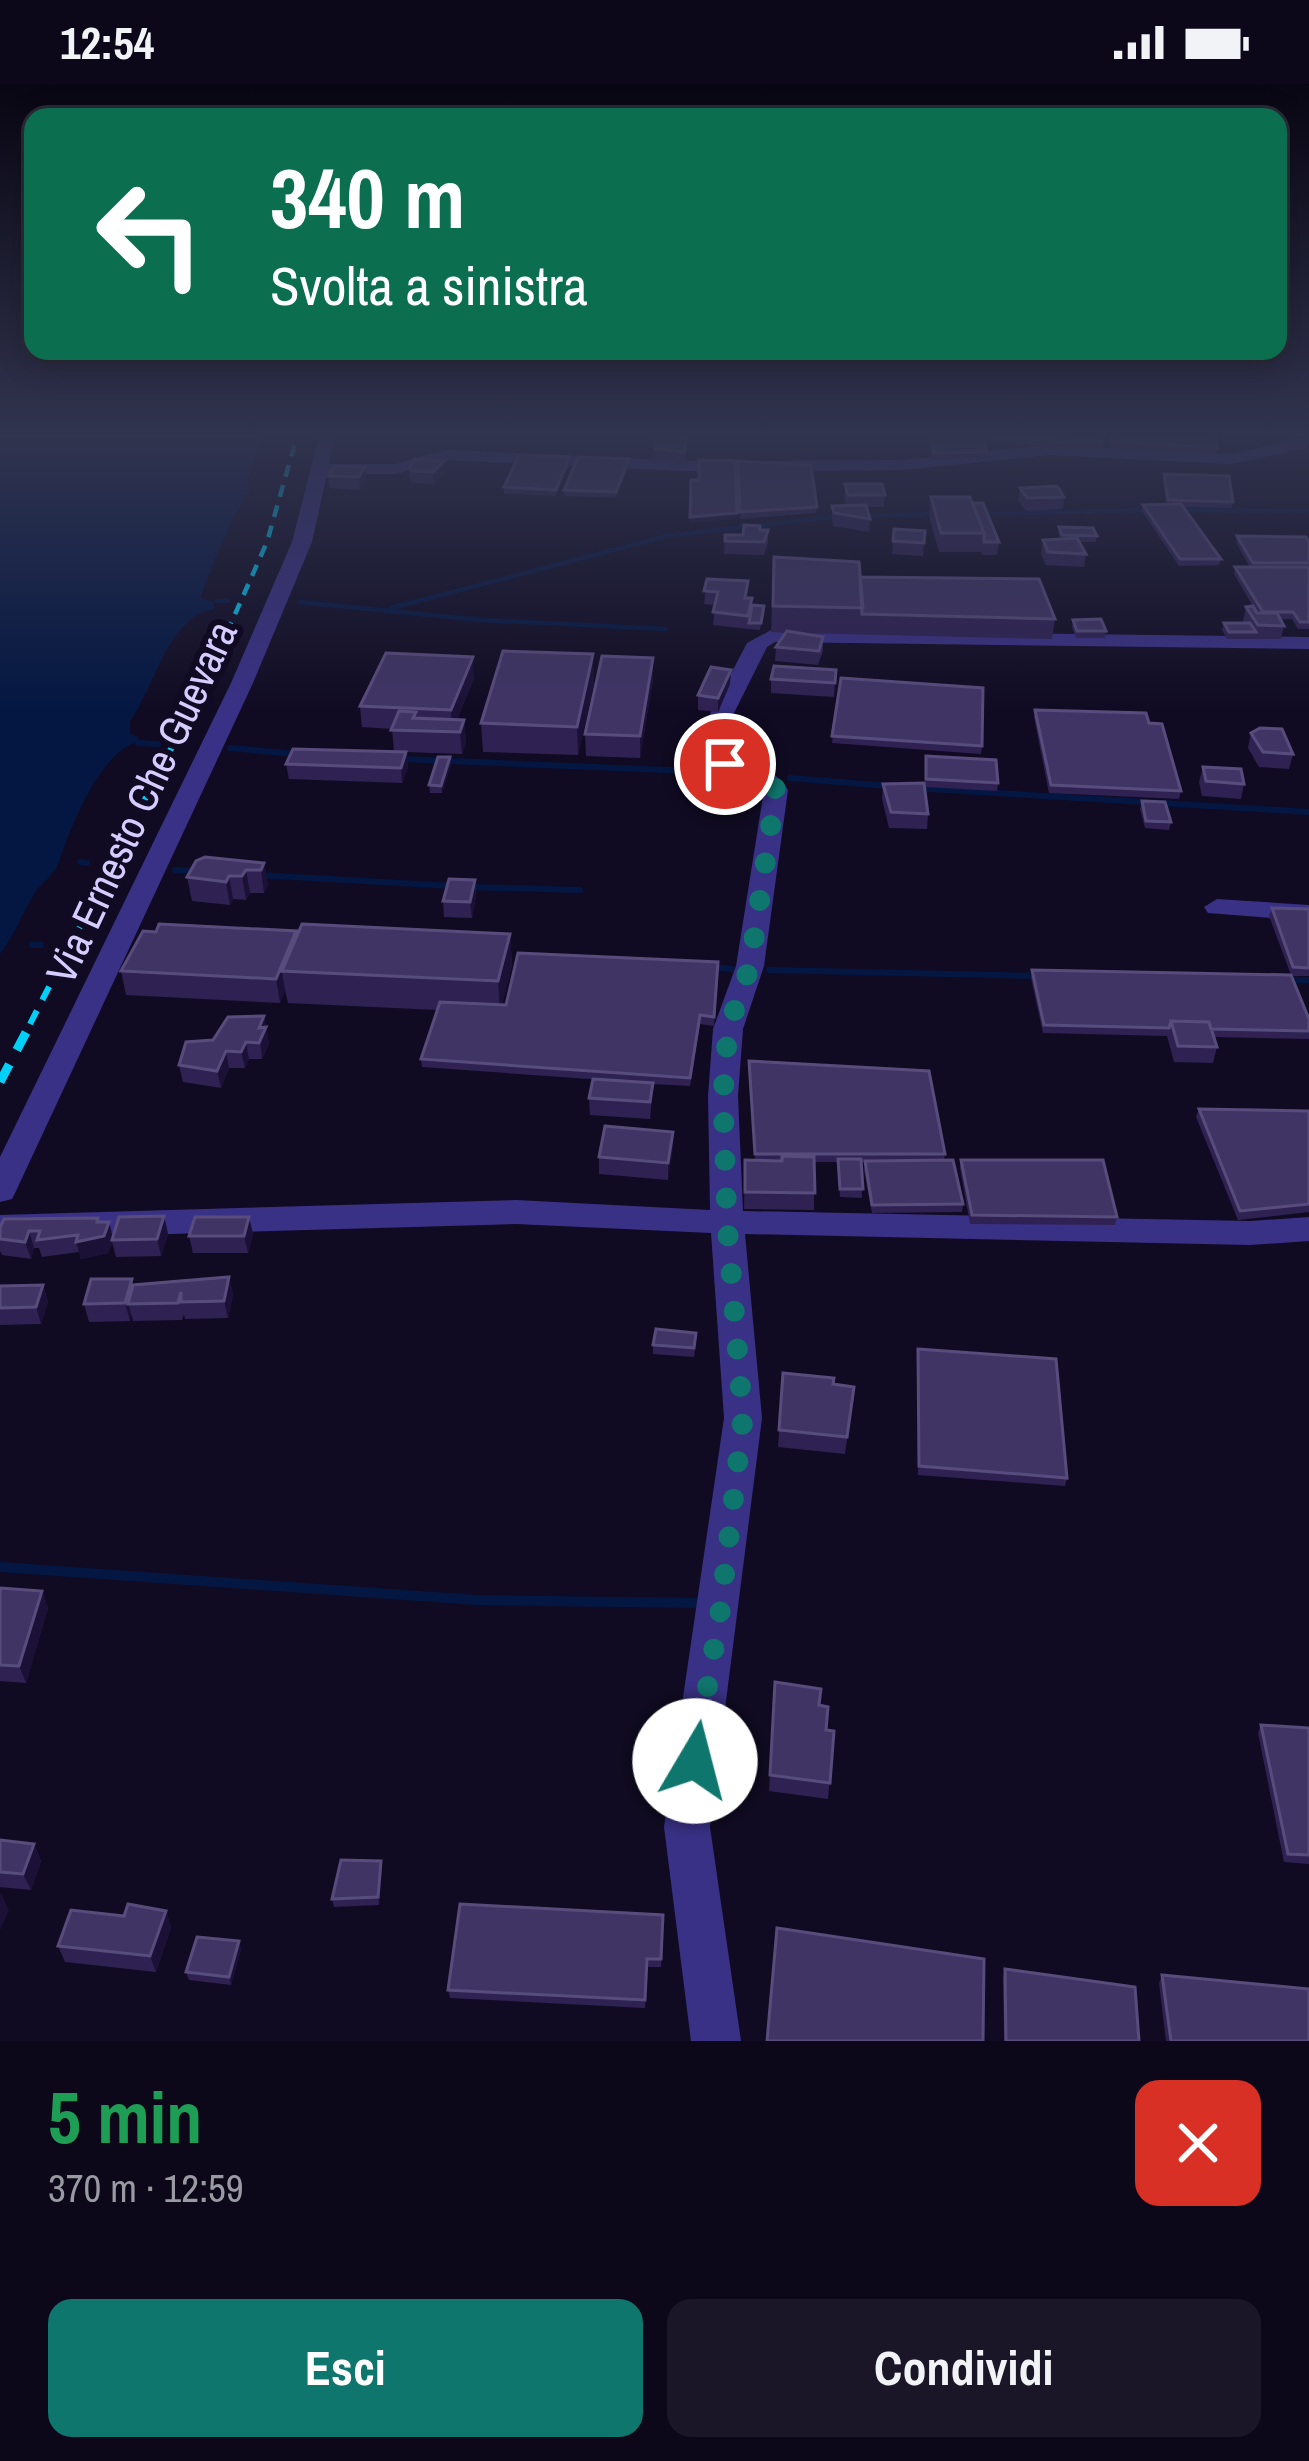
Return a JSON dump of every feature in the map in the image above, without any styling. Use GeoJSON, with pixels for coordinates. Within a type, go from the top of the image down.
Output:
{"type":"FeatureCollection","features":[{"type":"Feature","properties":{"kind":"street","name":"Via Ernesto Che Guevara"},"geometry":{"type":"LineString","coordinates":[[0,1191],[242,683],[305,527]]}},
{"type":"Feature","properties":{"kind":"street"},"geometry":{"type":"LineString","coordinates":[[716,2041],[687,1827],[741,1456],[740,1336],[727,1222],[723,1096],[728,1029],[750,966],[776,790],[769,778],[725,764],[712,753],[709,741],[761,640],[783,636],[1309,643]]}},
{"type":"Feature","properties":{"kind":"street"},"geometry":{"type":"LineString","coordinates":[[1217,907],[1309,913]]}},
{"type":"Feature","properties":{"kind":"street"},"geometry":{"type":"LineString","coordinates":[[0,1227],[516,1212],[727,1222],[1250,1233],[1309,1229]]}},
{"type":"Feature","properties":{"kind":"water"},"geometry":{"type":"Polygon","coordinates":[[[0,527],[229,527],[201,598],[213,602],[215,609],[199,614],[174,639],[130,721],[130,734],[138,737],[137,742],[123,749],[98,777],[57,866],[36,891],[0,954],[0,527]]]}},
{"type":"Feature","properties":{"kind":"building"},"geometry":{"type":"Polygon","coordinates":[[[744,527],[768,530],[764,542],[725,541],[725,535],[743,535],[744,527]]]}},
{"type":"Feature","properties":{"kind":"building"},"geometry":{"type":"Polygon","coordinates":[[[939,527],[982,527],[984,533],[941,533],[939,527]]]}},
{"type":"Feature","properties":{"kind":"building"},"geometry":{"type":"Polygon","coordinates":[[[982,527],[993,527],[999,542],[984,542],[982,527]]]}},
{"type":"Feature","properties":{"kind":"building"},"geometry":{"type":"Polygon","coordinates":[[[1059,527],[1093,528],[1097,536],[1062,535],[1059,527]]]}},
{"type":"Feature","properties":{"kind":"building"},"geometry":{"type":"Polygon","coordinates":[[[1158,527],[1198,527],[1221,559],[1180,559],[1158,527]]]}},
{"type":"Feature","properties":{"kind":"building"},"geometry":{"type":"Polygon","coordinates":[[[894,529],[925,531],[924,543],[893,541],[894,529]]]}},
{"type":"Feature","properties":{"kind":"building"},"geometry":{"type":"Polygon","coordinates":[[[1237,536],[1306,537],[1309,563],[1253,563],[1237,536]]]}},
{"type":"Feature","properties":{"kind":"building"},"geometry":{"type":"Polygon","coordinates":[[[1077,538],[1086,554],[1048,552],[1043,540],[1077,538]]]}},
{"type":"Feature","properties":{"kind":"building"},"geometry":{"type":"Polygon","coordinates":[[[774,557],[859,562],[863,608],[773,606],[774,557]]]}},
{"type":"Feature","properties":{"kind":"building"},"geometry":{"type":"Polygon","coordinates":[[[1235,567],[1309,567],[1309,622],[1300,622],[1293,612],[1263,612],[1235,567]]]}},
{"type":"Feature","properties":{"kind":"building"},"geometry":{"type":"Polygon","coordinates":[[[860,577],[1039,579],[1055,619],[862,614],[860,577]]]}},
{"type":"Feature","properties":{"kind":"building"},"geometry":{"type":"Polygon","coordinates":[[[707,579],[748,581],[745,598],[752,598],[748,616],[713,612],[718,592],[704,591],[707,579]]]}},
{"type":"Feature","properties":{"kind":"building"},"geometry":{"type":"Polygon","coordinates":[[[752,605],[764,606],[761,623],[749,623],[752,605]]]}},
{"type":"Feature","properties":{"kind":"building"},"geometry":{"type":"Polygon","coordinates":[[[1253,606],[1257,613],[1277,613],[1284,626],[1258,625],[1246,607],[1253,606]]]}},
{"type":"Feature","properties":{"kind":"building"},"geometry":{"type":"Polygon","coordinates":[[[1101,619],[1106,631],[1077,631],[1073,620],[1101,619]]]}},
{"type":"Feature","properties":{"kind":"building"},"geometry":{"type":"Polygon","coordinates":[[[1224,623],[1250,623],[1256,632],[1229,632],[1224,623]]]}},
{"type":"Feature","properties":{"kind":"building"},"geometry":{"type":"Polygon","coordinates":[[[787,631],[823,637],[819,651],[776,647],[787,631]]]}},
{"type":"Feature","properties":{"kind":"building"},"geometry":{"type":"Polygon","coordinates":[[[503,651],[593,654],[577,727],[481,723],[503,651]]]}},
{"type":"Feature","properties":{"kind":"building"},"geometry":{"type":"Polygon","coordinates":[[[386,653],[473,657],[451,710],[360,706],[386,653]]]}},
{"type":"Feature","properties":{"kind":"building"},"geometry":{"type":"Polygon","coordinates":[[[602,656],[653,658],[640,736],[585,734],[602,656]]]}},
{"type":"Feature","properties":{"kind":"building"},"geometry":{"type":"Polygon","coordinates":[[[774,666],[836,670],[835,683],[771,679],[774,666]]]}},
{"type":"Feature","properties":{"kind":"building"},"geometry":{"type":"Polygon","coordinates":[[[711,667],[731,670],[718,698],[698,695],[711,667]]]}},
{"type":"Feature","properties":{"kind":"building"},"geometry":{"type":"Polygon","coordinates":[[[841,678],[983,688],[982,746],[832,736],[841,678]]]}},
{"type":"Feature","properties":{"kind":"building"},"geometry":{"type":"Polygon","coordinates":[[[1035,710],[1146,713],[1149,723],[1162,724],[1181,791],[1051,785],[1035,710]]]}},
{"type":"Feature","properties":{"kind":"building"},"geometry":{"type":"Polygon","coordinates":[[[399,711],[416,712],[413,718],[464,720],[460,732],[391,730],[399,711]]]}},
{"type":"Feature","properties":{"kind":"building"},"geometry":{"type":"Polygon","coordinates":[[[1260,728],[1282,729],[1293,754],[1263,752],[1251,733],[1260,728]]]}},
{"type":"Feature","properties":{"kind":"building"},"geometry":{"type":"Polygon","coordinates":[[[293,749],[406,752],[401,768],[286,764],[293,749]]]}},
{"type":"Feature","properties":{"kind":"building"},"geometry":{"type":"Polygon","coordinates":[[[926,756],[996,760],[998,783],[926,779],[926,756]]]}},
{"type":"Feature","properties":{"kind":"building"},"geometry":{"type":"Polygon","coordinates":[[[438,757],[450,757],[441,786],[429,785],[438,757]]]}},
{"type":"Feature","properties":{"kind":"building"},"geometry":{"type":"Polygon","coordinates":[[[1203,767],[1241,769],[1244,784],[1206,781],[1203,767]]]}},
{"type":"Feature","properties":{"kind":"building"},"geometry":{"type":"Polygon","coordinates":[[[924,783],[928,814],[891,812],[883,784],[924,783]]]}},
{"type":"Feature","properties":{"kind":"building"},"geometry":{"type":"Polygon","coordinates":[[[1142,801],[1165,802],[1171,822],[1146,821],[1142,801]]]}},
{"type":"Feature","properties":{"kind":"building"},"geometry":{"type":"Polygon","coordinates":[[[205,857],[264,863],[261,870],[246,870],[242,876],[229,876],[226,882],[187,877],[196,861],[205,857]]]}},
{"type":"Feature","properties":{"kind":"building"},"geometry":{"type":"Polygon","coordinates":[[[449,879],[475,880],[470,902],[443,901],[449,879]]]}},
{"type":"Feature","properties":{"kind":"building"},"geometry":{"type":"Polygon","coordinates":[[[1272,908],[1309,909],[1309,968],[1293,967],[1272,908]]]}},
{"type":"Feature","properties":{"kind":"building"},"geometry":{"type":"Polygon","coordinates":[[[159,924],[296,931],[276,979],[121,971],[143,931],[156,932],[159,924]]]}},
{"type":"Feature","properties":{"kind":"building"},"geometry":{"type":"Polygon","coordinates":[[[302,924],[510,934],[498,981],[282,971],[302,924]]]}},
{"type":"Feature","properties":{"kind":"building"},"geometry":{"type":"Polygon","coordinates":[[[518,953],[718,962],[714,1017],[700,1015],[690,1078],[421,1059],[440,1002],[506,1005],[518,953]]]}},
{"type":"Feature","properties":{"kind":"building"},"geometry":{"type":"Polygon","coordinates":[[[1032,970],[1291,975],[1309,1019],[1309,1031],[1211,1029],[1209,1022],[1171,1021],[1169,1028],[1044,1025],[1032,970]]]}},
{"type":"Feature","properties":{"kind":"building"},"geometry":{"type":"Polygon","coordinates":[[[264,1016],[259,1028],[266,1027],[259,1043],[246,1042],[241,1052],[226,1051],[217,1071],[179,1065],[186,1042],[213,1040],[228,1017],[264,1016]]]}},
{"type":"Feature","properties":{"kind":"building"},"geometry":{"type":"Polygon","coordinates":[[[1171,1021],[1209,1022],[1217,1047],[1178,1046],[1171,1021]]]}},
{"type":"Feature","properties":{"kind":"building"},"geometry":{"type":"Polygon","coordinates":[[[749,1061],[929,1071],[945,1154],[755,1154],[749,1061]]]}},
{"type":"Feature","properties":{"kind":"building"},"geometry":{"type":"Polygon","coordinates":[[[593,1079],[653,1083],[650,1102],[589,1098],[593,1079]]]}},
{"type":"Feature","properties":{"kind":"building"},"geometry":{"type":"Polygon","coordinates":[[[1199,1109],[1309,1111],[1309,1204],[1240,1211],[1199,1109]]]}},
{"type":"Feature","properties":{"kind":"building"},"geometry":{"type":"Polygon","coordinates":[[[605,1126],[673,1132],[668,1163],[599,1157],[605,1126]]]}},
{"type":"Feature","properties":{"kind":"building"},"geometry":{"type":"Polygon","coordinates":[[[782,1156],[814,1157],[815,1193],[745,1192],[745,1160],[782,1161],[782,1156]]]}},
{"type":"Feature","properties":{"kind":"building"},"geometry":{"type":"Polygon","coordinates":[[[838,1159],[861,1159],[863,1189],[840,1189],[838,1159]]]}},
{"type":"Feature","properties":{"kind":"building"},"geometry":{"type":"Polygon","coordinates":[[[953,1160],[963,1204],[872,1205],[865,1161],[953,1160]]]}},
{"type":"Feature","properties":{"kind":"building"},"geometry":{"type":"Polygon","coordinates":[[[961,1160],[1103,1160],[1117,1217],[972,1215],[961,1160]]]}},
{"type":"Feature","properties":{"kind":"building"},"geometry":{"type":"Polygon","coordinates":[[[164,1216],[157,1239],[112,1240],[119,1217],[164,1216]]]}},
{"type":"Feature","properties":{"kind":"building"},"geometry":{"type":"Polygon","coordinates":[[[195,1217],[249,1217],[244,1236],[189,1236],[195,1217]]]}},
{"type":"Feature","properties":{"kind":"building"},"geometry":{"type":"Polygon","coordinates":[[[98,1218],[97,1222],[109,1222],[104,1236],[76,1242],[78,1235],[37,1240],[40,1231],[29,1231],[25,1242],[0,1239],[4,1219],[98,1218]]]}},
{"type":"Feature","properties":{"kind":"building"},"geometry":{"type":"Polygon","coordinates":[[[229,1277],[224,1301],[181,1302],[181,1292],[178,1303],[128,1304],[133,1285],[229,1277]]]}},
{"type":"Feature","properties":{"kind":"building"},"geometry":{"type":"Polygon","coordinates":[[[91,1279],[132,1279],[125,1303],[84,1304],[91,1279]]]}},
{"type":"Feature","properties":{"kind":"building"},"geometry":{"type":"Polygon","coordinates":[[[43,1285],[36,1307],[0,1308],[0,1286],[43,1285]]]}},
{"type":"Feature","properties":{"kind":"building"},"geometry":{"type":"Polygon","coordinates":[[[656,1329],[696,1333],[694,1348],[653,1345],[656,1329]]]}},
{"type":"Feature","properties":{"kind":"building"},"geometry":{"type":"Polygon","coordinates":[[[918,1349],[1056,1359],[1067,1478],[919,1466],[918,1349]]]}},
{"type":"Feature","properties":{"kind":"building"},"geometry":{"type":"Polygon","coordinates":[[[783,1373],[834,1378],[833,1384],[854,1387],[847,1437],[779,1430],[783,1373]]]}},
{"type":"Feature","properties":{"kind":"building"},"geometry":{"type":"Polygon","coordinates":[[[0,1588],[42,1591],[19,1666],[0,1665],[0,1588]]]}},
{"type":"Feature","properties":{"kind":"building"},"geometry":{"type":"Polygon","coordinates":[[[775,1682],[821,1689],[819,1705],[828,1707],[826,1730],[834,1731],[830,1783],[770,1775],[775,1682]]]}},
{"type":"Feature","properties":{"kind":"building"},"geometry":{"type":"Polygon","coordinates":[[[1261,1725],[1309,1728],[1309,1855],[1288,1854],[1261,1725]]]}},
{"type":"Feature","properties":{"kind":"building"},"geometry":{"type":"Polygon","coordinates":[[[0,1840],[34,1844],[23,1874],[0,1872],[0,1840]]]}},
{"type":"Feature","properties":{"kind":"building"},"geometry":{"type":"Polygon","coordinates":[[[341,1860],[381,1861],[378,1897],[332,1899],[341,1860]]]}},
{"type":"Feature","properties":{"kind":"building"},"geometry":{"type":"Polygon","coordinates":[[[128,1904],[166,1911],[150,1956],[58,1946],[71,1910],[124,1916],[128,1904]]]}},
{"type":"Feature","properties":{"kind":"building"},"geometry":{"type":"Polygon","coordinates":[[[460,1904],[663,1915],[661,1959],[647,1959],[645,2000],[448,1990],[460,1904]]]}},
{"type":"Feature","properties":{"kind":"building"},"geometry":{"type":"Polygon","coordinates":[[[777,1928],[984,1959],[983,2041],[767,2041],[777,1928]]]}},
{"type":"Feature","properties":{"kind":"building"},"geometry":{"type":"Polygon","coordinates":[[[197,1937],[239,1941],[229,1977],[186,1972],[197,1937]]]}},
{"type":"Feature","properties":{"kind":"building"},"geometry":{"type":"Polygon","coordinates":[[[1005,1969],[1135,1987],[1139,2041],[1006,2041],[1005,1969]]]}},
{"type":"Feature","properties":{"kind":"building"},"geometry":{"type":"Polygon","coordinates":[[[1162,1975],[1309,1989],[1309,2041],[1171,2041],[1162,1975]]]}},
{"type":"Feature","properties":{"kind":"waterway"},"geometry":{"type":"LineString","coordinates":[[391,608],[667,536],[742,527]]}},
{"type":"Feature","properties":{"kind":"waterway"},"geometry":{"type":"LineString","coordinates":[[216,601],[228,601]]}},
{"type":"Feature","properties":{"kind":"waterway"},"geometry":{"type":"LineString","coordinates":[[299,602],[480,620],[666,629]]}},
{"type":"Feature","properties":{"kind":"waterway"},"geometry":{"type":"LineString","coordinates":[[138,743],[158,744]]}},
{"type":"Feature","properties":{"kind":"waterway"},"geometry":{"type":"LineString","coordinates":[[230,748],[297,754]]}},
{"type":"Feature","properties":{"kind":"waterway"},"geometry":{"type":"LineString","coordinates":[[402,759],[740,773]]}},
{"type":"Feature","properties":{"kind":"waterway"},"geometry":{"type":"LineString","coordinates":[[790,778],[888,786]]}},
{"type":"Feature","properties":{"kind":"waterway"},"geometry":{"type":"LineString","coordinates":[[915,788],[1309,812]]}},
{"type":"Feature","properties":{"kind":"waterway"},"geometry":{"type":"LineString","coordinates":[[80,862],[87,863]]}},
{"type":"Feature","properties":{"kind":"waterway"},"geometry":{"type":"LineString","coordinates":[[175,870],[195,871]]}},
{"type":"Feature","properties":{"kind":"waterway"},"geometry":{"type":"LineString","coordinates":[[258,875],[453,886]]}},
{"type":"Feature","properties":{"kind":"waterway"},"geometry":{"type":"LineString","coordinates":[[468,887],[580,890]]}},
{"type":"Feature","properties":{"kind":"waterway"},"geometry":{"type":"LineString","coordinates":[[32,945],[41,945]]}},
{"type":"Feature","properties":{"kind":"waterway"},"geometry":{"type":"LineString","coordinates":[[710,967],[732,969]]}},
{"type":"Feature","properties":{"kind":"waterway"},"geometry":{"type":"LineString","coordinates":[[769,970],[1038,976]]}},
{"type":"Feature","properties":{"kind":"waterway"},"geometry":{"type":"LineString","coordinates":[[1287,980],[1309,980]]}},
{"type":"Feature","properties":{"kind":"waterway"},"geometry":{"type":"LineString","coordinates":[[0,1567],[477,1600],[697,1603]]}},
{"type":"Feature","properties":{"kind":"railway"},"geometry":{"type":"LineString","coordinates":[[201,691],[271,527]]}},
{"type":"Feature","properties":{"kind":"railway"},"geometry":{"type":"LineString","coordinates":[[30,1024],[202,688]]}},
{"type":"Feature","properties":{"kind":"railway"},"geometry":{"type":"LineString","coordinates":[[0,1082],[32,1021]]}},
{"type":"Feature","properties":{"kind":"route"},"geometry":{"type":"LineString","coordinates":[[695,1761],[720,1613],[743,1418],[740,1336],[727,1222],[723,1096],[728,1029],[750,966],[776,790],[769,778],[756,771],[725,764]]}}]}
